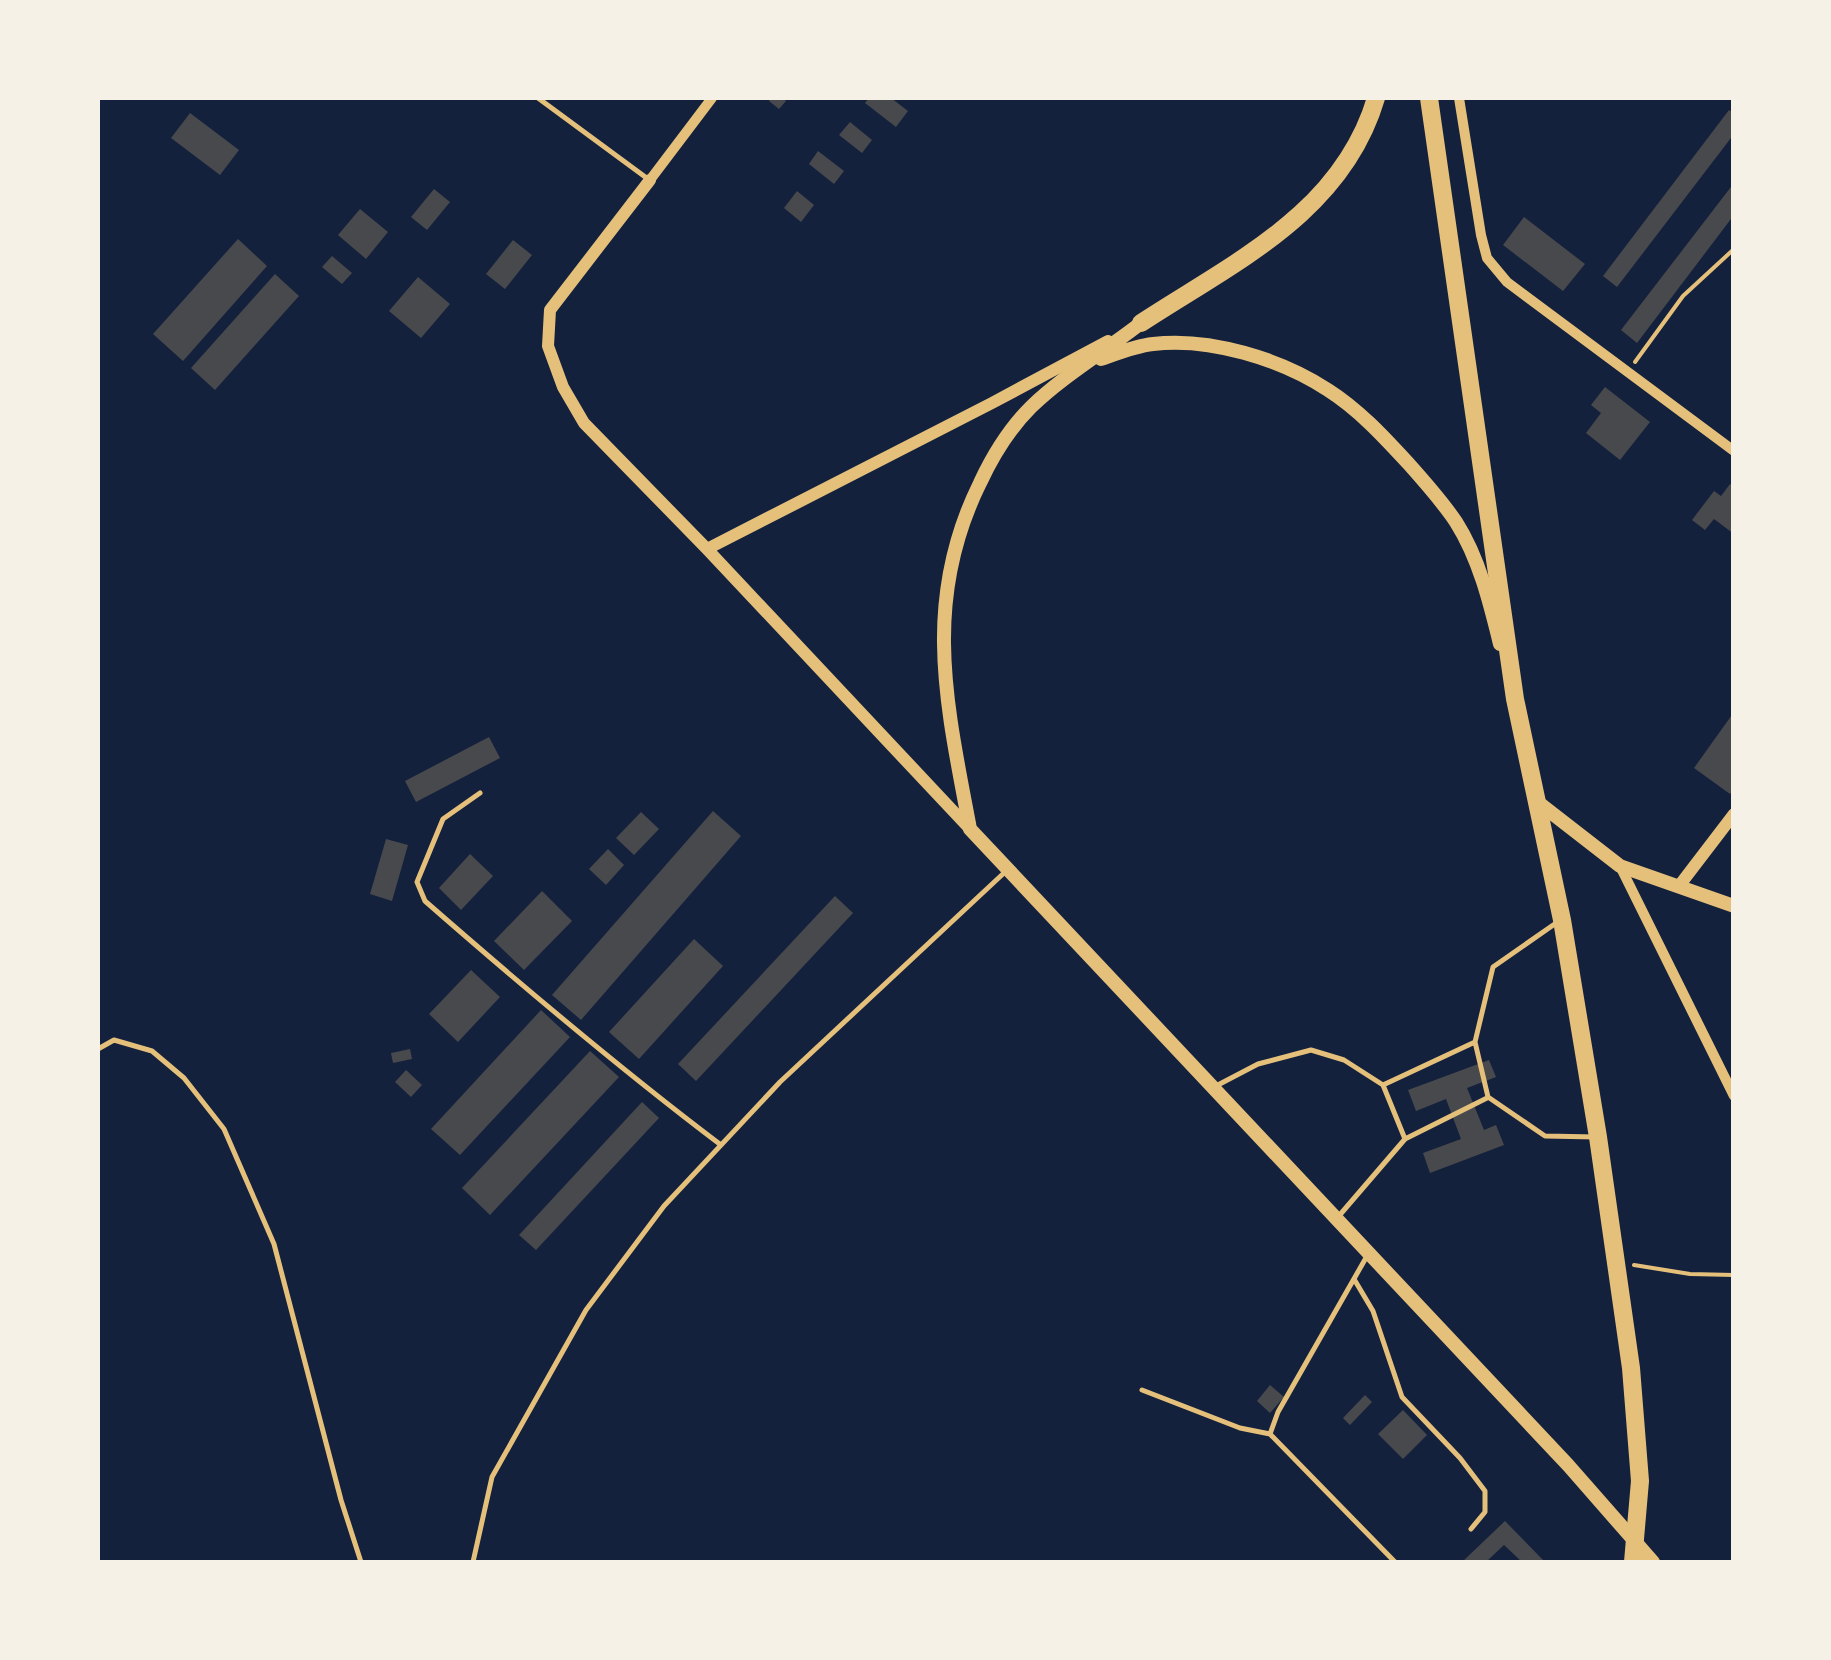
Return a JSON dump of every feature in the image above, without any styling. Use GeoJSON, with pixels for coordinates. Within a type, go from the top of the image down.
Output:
{"type":"FeatureCollection","features":[{"type":"Feature","properties":{"kind":"highway"},"geometry":{"type":"LineString","coordinates":[[1141,323],[1266,242],[1316,201],[1355,151],[1376,98]]}},
{"type":"Feature","properties":{"kind":"highway"},"geometry":{"type":"LineString","coordinates":[[1429,98],[1515,700],[1562,920],[1631,1368],[1640,1481],[1633,1562]]}},
{"type":"Feature","properties":{"kind":"main road"},"geometry":{"type":"LineString","coordinates":[[1141,323],[1030,408],[1004,438],[966,510],[951,562],[942,633],[947,705],[970,829],[1568,1465],[1653,1562]]}},
{"type":"Feature","properties":{"kind":"main road"},"geometry":{"type":"LineString","coordinates":[[1086,364],[1148,344],[1174,342],[1237,350],[1301,374],[1329,390],[1394,448],[1456,522],[1476,564],[1515,700]]}},
{"type":"Feature","properties":{"kind":"main road"},"geometry":{"type":"LineString","coordinates":[[1535,800],[1620,866],[1734,906]]}},
{"type":"Feature","properties":{"kind":"street"},"geometry":{"type":"LineString","coordinates":[[712,98],[550,310],[548,346],[562,387],[584,423],[970,829]]}},
{"type":"Feature","properties":{"kind":"street"},"geometry":{"type":"LineString","coordinates":[[1459,98],[1487,258],[1506,282],[1734,451]]}},
{"type":"Feature","properties":{"kind":"street"},"geometry":{"type":"LineString","coordinates":[[707,549],[992,404],[1141,323]]}},
{"type":"Feature","properties":{"kind":"street"},"geometry":{"type":"LineString","coordinates":[[992,404],[1063,379]]}},
{"type":"Feature","properties":{"kind":"street"},"geometry":{"type":"LineString","coordinates":[[1679,886],[1734,814]]}},
{"type":"Feature","properties":{"kind":"street"},"geometry":{"type":"LineString","coordinates":[[1620,866],[1734,1096]]}},
{"type":"Feature","properties":{"kind":"lane"},"geometry":{"type":"LineString","coordinates":[[538,98],[650,180]]}},
{"type":"Feature","properties":{"kind":"lane"},"geometry":{"type":"LineString","coordinates":[[480,793],[443,818],[417,882],[425,901],[637,1081],[721,1145]]}},
{"type":"Feature","properties":{"kind":"lane"},"geometry":{"type":"LineString","coordinates":[[473,1562],[492,1478],[586,1310],[664,1206],[780,1082],[1007,870]]}},
{"type":"Feature","properties":{"kind":"lane"},"geometry":{"type":"LineString","coordinates":[[1562,920],[1493,967],[1475,1042],[1488,1097],[1544,1136],[1598,1137]]}},
{"type":"Feature","properties":{"kind":"lane"},"geometry":{"type":"LineString","coordinates":[[98,1050],[114,1040],[152,1051],[184,1078],[224,1129],[274,1244],[361,1562]]}},
{"type":"Feature","properties":{"kind":"lane"},"geometry":{"type":"LineString","coordinates":[[1383,1085],[1475,1042]]}},
{"type":"Feature","properties":{"kind":"lane"},"geometry":{"type":"LineString","coordinates":[[1212,1088],[1258,1064],[1311,1050],[1344,1060],[1383,1085],[1405,1138]]}},
{"type":"Feature","properties":{"kind":"lane"},"geometry":{"type":"LineString","coordinates":[[1336,1219],[1405,1138],[1488,1097]]}},
{"type":"Feature","properties":{"kind":"lane"},"geometry":{"type":"LineString","coordinates":[[1270,1434],[1278,1412],[1368,1253]]}},
{"type":"Feature","properties":{"kind":"lane"},"geometry":{"type":"LineString","coordinates":[[1354,1279],[1373,1311],[1402,1396],[1485,1491],[1485,1512],[1470,1529]]}},
{"type":"Feature","properties":{"kind":"lane"},"geometry":{"type":"LineString","coordinates":[[1142,1390],[1240,1428],[1270,1434],[1395,1562]]}},
{"type":"Feature","properties":{"kind":"path"},"geometry":{"type":"LineString","coordinates":[[1628,372],[1684,296],[1734,249]]}},
{"type":"Feature","properties":{"kind":"path"},"geometry":{"type":"LineString","coordinates":[[1616,1262],[1690,1274],[1734,1275]]}},
{"type":"Feature","properties":{"kind":"building"},"geometry":{"type":"Polygon","coordinates":[[[869,98],[891,98],[908,111],[896,127],[865,103],[869,98]]]}},
{"type":"Feature","properties":{"kind":"building"},"geometry":{"type":"Polygon","coordinates":[[[769,101],[786,101],[779,109],[769,101]]]}},
{"type":"Feature","properties":{"kind":"building"},"geometry":{"type":"Polygon","coordinates":[[[1729,110],[1734,113],[1734,134],[1617,287],[1603,276],[1729,110]]]}},
{"type":"Feature","properties":{"kind":"building"},"geometry":{"type":"Polygon","coordinates":[[[190,113],[239,150],[220,175],[171,138],[190,113]]]}},
{"type":"Feature","properties":{"kind":"building"},"geometry":{"type":"Polygon","coordinates":[[[850,122],[872,140],[862,153],[839,135],[850,122]]]}},
{"type":"Feature","properties":{"kind":"building"},"geometry":{"type":"Polygon","coordinates":[[[818,151],[844,171],[834,184],[809,164],[818,151]]]}},
{"type":"Feature","properties":{"kind":"building"},"geometry":{"type":"Polygon","coordinates":[[[1734,183],[1734,215],[1637,343],[1621,330],[1734,183]]]}},
{"type":"Feature","properties":{"kind":"building"},"geometry":{"type":"Polygon","coordinates":[[[434,189],[450,202],[427,230],[411,217],[434,189]]]}},
{"type":"Feature","properties":{"kind":"building"},"geometry":{"type":"Polygon","coordinates":[[[797,191],[814,205],[801,222],[784,208],[797,191]]]}},
{"type":"Feature","properties":{"kind":"building"},"geometry":{"type":"Polygon","coordinates":[[[360,209],[388,232],[366,259],[338,235],[360,209]]]}},
{"type":"Feature","properties":{"kind":"building"},"geometry":{"type":"Polygon","coordinates":[[[1524,217],[1585,264],[1563,291],[1503,245],[1524,217]]]}},
{"type":"Feature","properties":{"kind":"building"},"geometry":{"type":"Polygon","coordinates":[[[238,239],[267,266],[183,361],[153,334],[238,239]]]}},
{"type":"Feature","properties":{"kind":"building"},"geometry":{"type":"Polygon","coordinates":[[[513,240],[532,255],[505,289],[486,274],[513,240]]]}},
{"type":"Feature","properties":{"kind":"building"},"geometry":{"type":"Polygon","coordinates":[[[332,256],[352,273],[342,284],[322,267],[332,256]]]}},
{"type":"Feature","properties":{"kind":"building"},"geometry":{"type":"Polygon","coordinates":[[[275,274],[299,296],[215,390],[191,368],[275,274]]]}},
{"type":"Feature","properties":{"kind":"building"},"geometry":{"type":"Polygon","coordinates":[[[418,277],[450,304],[421,338],[389,311],[418,277]]]}},
{"type":"Feature","properties":{"kind":"building"},"geometry":{"type":"Polygon","coordinates":[[[1605,387],[1650,422],[1620,460],[1586,433],[1601,413],[1591,405],[1605,387]]]}},
{"type":"Feature","properties":{"kind":"building"},"geometry":{"type":"Polygon","coordinates":[[[1730,484],[1734,486],[1734,534],[1714,519],[1705,530],[1692,520],[1714,491],[1721,496],[1730,484]]]}},
{"type":"Feature","properties":{"kind":"building"},"geometry":{"type":"Polygon","coordinates":[[[1734,712],[1734,788],[1730,794],[1694,768],[1734,712]]]}},
{"type":"Feature","properties":{"kind":"building"},"geometry":{"type":"Polygon","coordinates":[[[489,737],[500,758],[416,802],[405,781],[489,737]]]}},
{"type":"Feature","properties":{"kind":"building"},"geometry":{"type":"Polygon","coordinates":[[[713,811],[741,836],[581,1020],[552,995],[713,811]]]}},
{"type":"Feature","properties":{"kind":"building"},"geometry":{"type":"Polygon","coordinates":[[[641,812],[659,829],[634,855],[616,838],[641,812]]]}},
{"type":"Feature","properties":{"kind":"building"},"geometry":{"type":"Polygon","coordinates":[[[386,839],[408,845],[392,901],[370,894],[386,839]]]}},
{"type":"Feature","properties":{"kind":"building"},"geometry":{"type":"Polygon","coordinates":[[[608,849],[624,865],[606,885],[589,869],[608,849]]]}},
{"type":"Feature","properties":{"kind":"building"},"geometry":{"type":"Polygon","coordinates":[[[470,854],[493,876],[461,910],[439,888],[470,854]]]}},
{"type":"Feature","properties":{"kind":"building"},"geometry":{"type":"Polygon","coordinates":[[[542,891],[572,921],[524,970],[494,941],[542,891]]]}},
{"type":"Feature","properties":{"kind":"building"},"geometry":{"type":"Polygon","coordinates":[[[835,896],[853,913],[696,1081],[678,1064],[835,896]]]}},
{"type":"Feature","properties":{"kind":"building"},"geometry":{"type":"Polygon","coordinates":[[[694,939],[723,966],[639,1059],[609,1032],[694,939]]]}},
{"type":"Feature","properties":{"kind":"building"},"geometry":{"type":"Polygon","coordinates":[[[471,970],[500,997],[458,1042],[429,1014],[471,970]]]}},
{"type":"Feature","properties":{"kind":"building"},"geometry":{"type":"Polygon","coordinates":[[[541,1010],[570,1037],[460,1155],[431,1129],[541,1010]]]}},
{"type":"Feature","properties":{"kind":"building"},"geometry":{"type":"Polygon","coordinates":[[[410,1049],[412,1059],[393,1063],[391,1053],[410,1049]]]}},
{"type":"Feature","properties":{"kind":"building"},"geometry":{"type":"Polygon","coordinates":[[[590,1051],[619,1077],[490,1215],[462,1188],[590,1051]]]}},
{"type":"Feature","properties":{"kind":"building"},"geometry":{"type":"Polygon","coordinates":[[[1489,1060],[1496,1077],[1467,1088],[1484,1130],[1496,1125],[1504,1145],[1430,1173],[1423,1153],[1461,1139],[1446,1099],[1416,1111],[1408,1090],[1489,1060]]]}},
{"type":"Feature","properties":{"kind":"building"},"geometry":{"type":"Polygon","coordinates":[[[406,1070],[422,1085],[411,1097],[395,1082],[406,1070]]]}},
{"type":"Feature","properties":{"kind":"building"},"geometry":{"type":"Polygon","coordinates":[[[642,1102],[659,1118],[536,1250],[519,1235],[642,1102]]]}},
{"type":"Feature","properties":{"kind":"building"},"geometry":{"type":"Polygon","coordinates":[[[1270,1385],[1284,1397],[1270,1413],[1257,1401],[1270,1385]]]}},
{"type":"Feature","properties":{"kind":"building"},"geometry":{"type":"Polygon","coordinates":[[[1365,1395],[1372,1402],[1350,1425],[1343,1418],[1365,1395]]]}},
{"type":"Feature","properties":{"kind":"building"},"geometry":{"type":"Polygon","coordinates":[[[1403,1410],[1427,1435],[1403,1459],[1378,1434],[1403,1410]]]}},
{"type":"Feature","properties":{"kind":"building"},"geometry":{"type":"Polygon","coordinates":[[[1505,1521],[1545,1562],[1522,1562],[1504,1545],[1486,1562],[1462,1562],[1505,1521]]]}}]}
